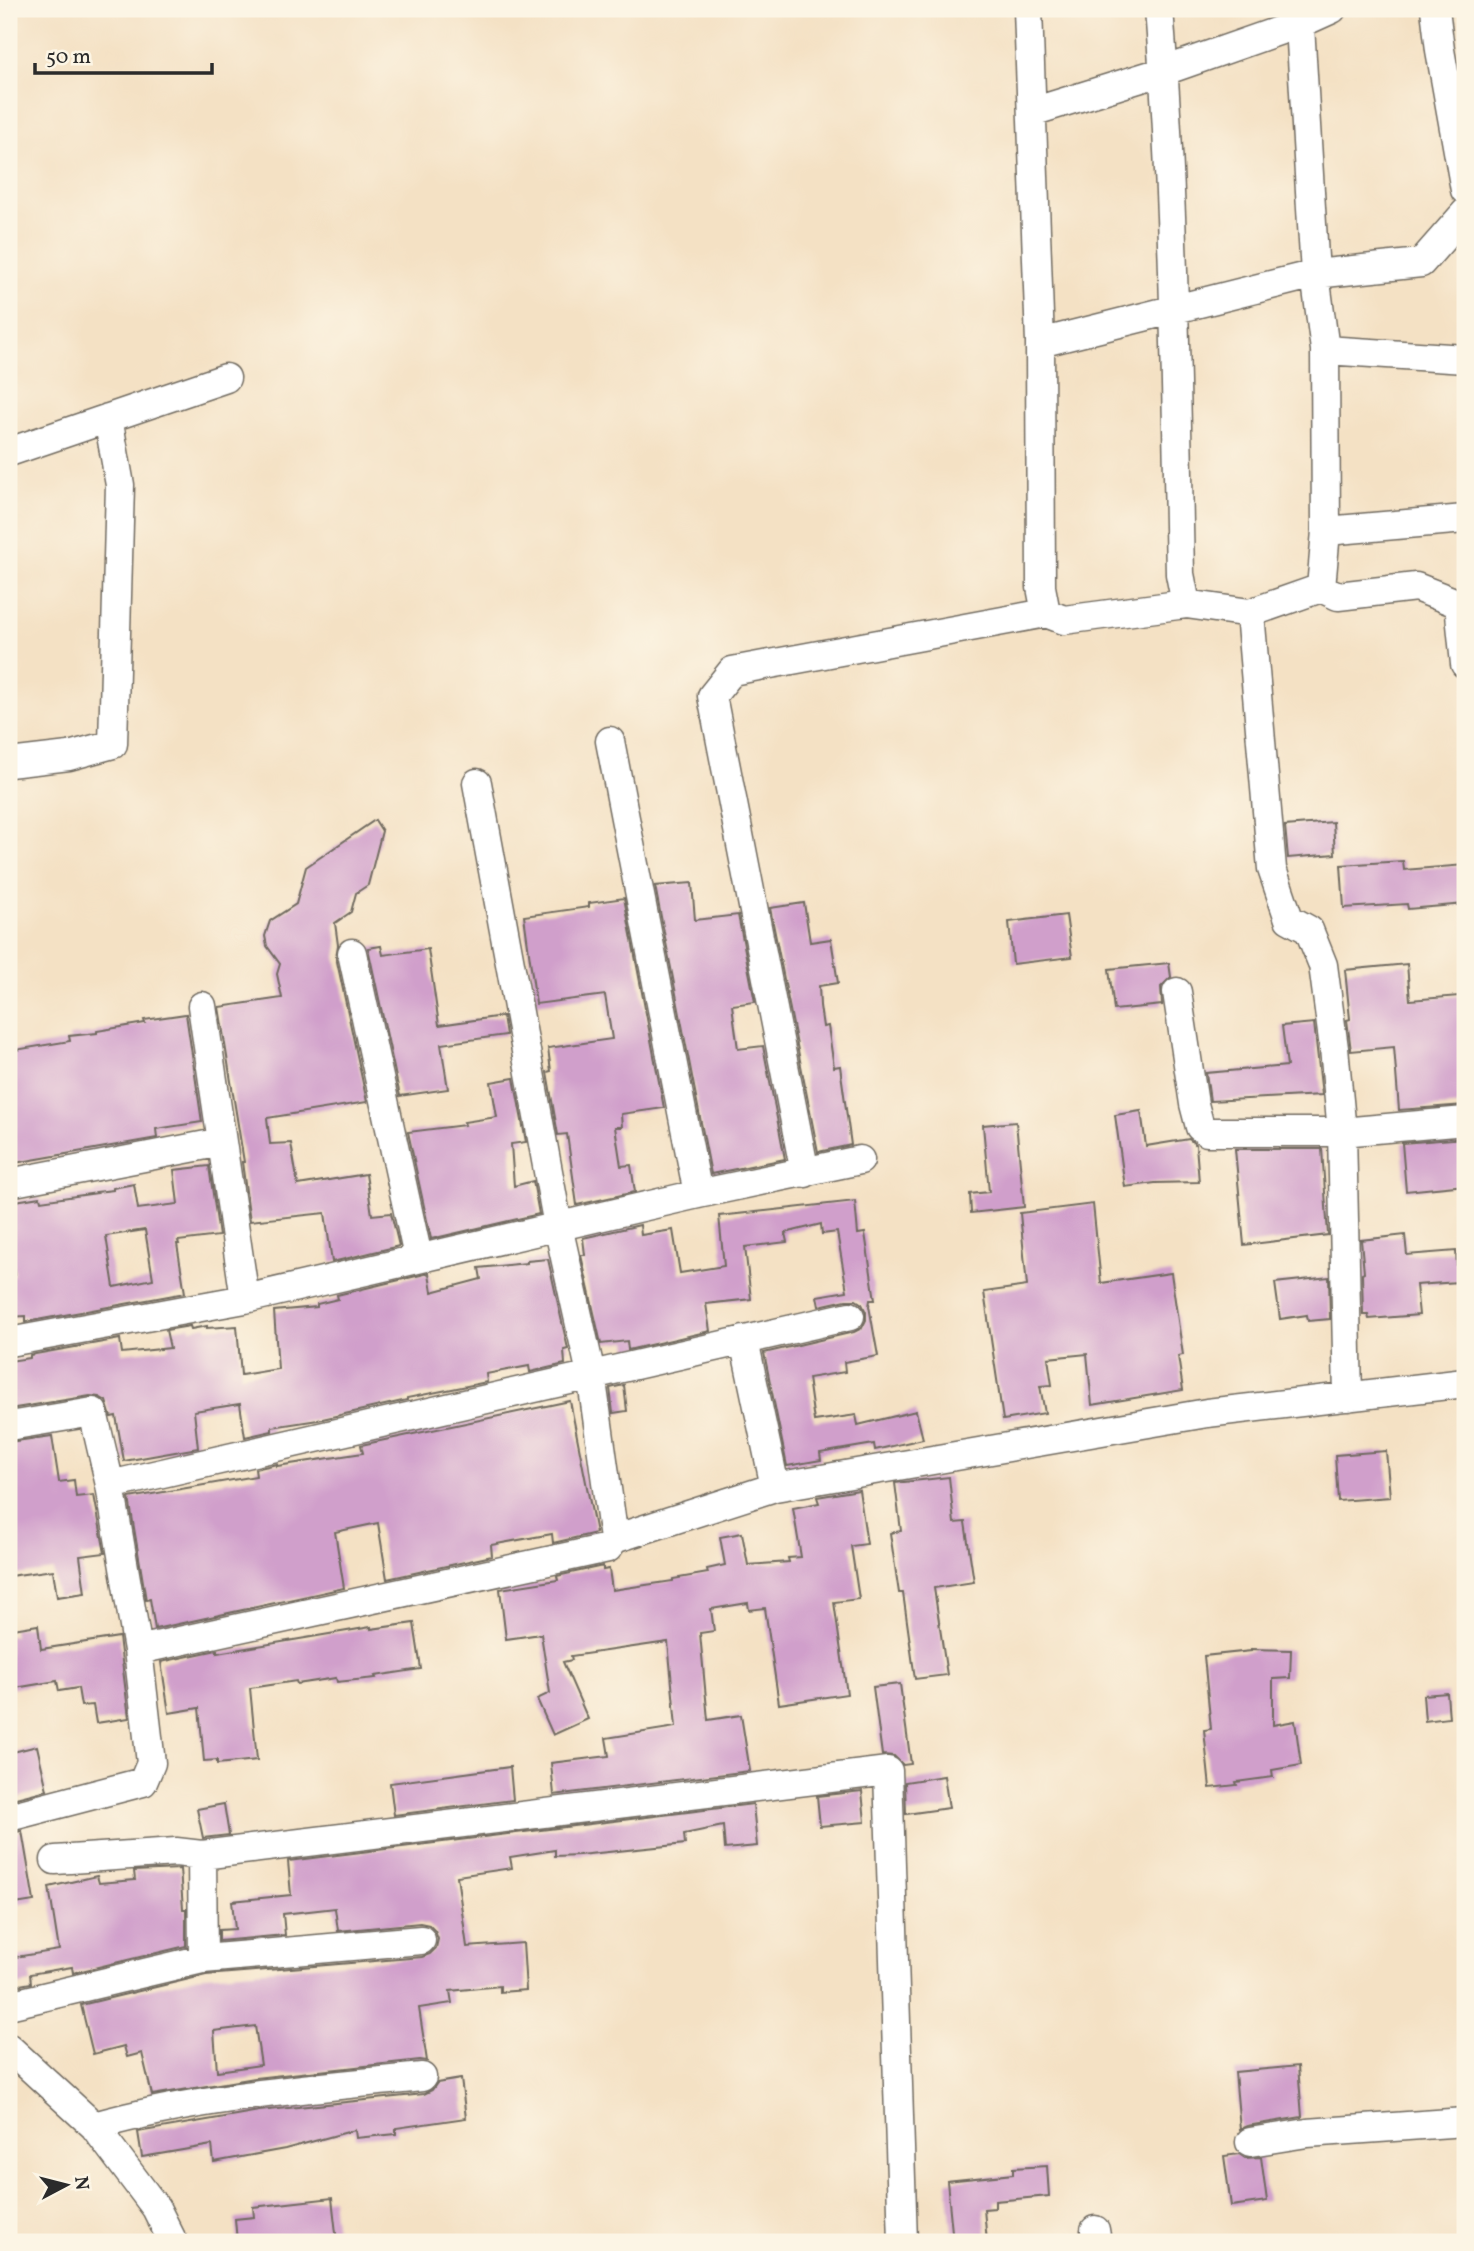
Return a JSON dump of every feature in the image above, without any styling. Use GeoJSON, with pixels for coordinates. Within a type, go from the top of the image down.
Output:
{"type":"FeatureCollection","features":[{"type":"Feature","properties":{"kind":"street"},"geometry":{"type":"LineString","coordinates":[[1028,9],[1040,343],[1041,587],[1046,614]]}},
{"type":"Feature","properties":{"kind":"street"},"geometry":{"type":"LineString","coordinates":[[1159,9],[1175,308],[1180,574],[1186,604]]}},
{"type":"Feature","properties":{"kind":"street"},"geometry":{"type":"LineString","coordinates":[[1032,112],[1164,71],[1300,16],[1332,9]]}},
{"type":"Feature","properties":{"kind":"street"},"geometry":{"type":"LineString","coordinates":[[1435,9],[1465,190]]}},
{"type":"Feature","properties":{"kind":"street"},"geometry":{"type":"LineString","coordinates":[[1300,16],[1315,274],[1325,349],[1326,531],[1321,588]]}},
{"type":"Feature","properties":{"kind":"street"},"geometry":{"type":"LineString","coordinates":[[1040,343],[1315,274],[1422,263],[1465,213]]}},
{"type":"Feature","properties":{"kind":"street"},"geometry":{"type":"LineString","coordinates":[[1325,349],[1465,359]]}},
{"type":"Feature","properties":{"kind":"street"},"geometry":{"type":"LineString","coordinates":[[9,452],[226,378]]}},
{"type":"Feature","properties":{"kind":"street"},"geometry":{"type":"LineString","coordinates":[[9,763],[69,756],[113,744],[120,485],[108,418]]}},
{"type":"Feature","properties":{"kind":"street"},"geometry":{"type":"LineString","coordinates":[[1326,531],[1465,519]]}},
{"type":"Feature","properties":{"kind":"street"},"geometry":{"type":"LineString","coordinates":[[805,1173],[712,696],[732,671],[1046,614],[1064,620],[1186,604],[1250,613],[1321,588],[1338,596],[1416,587],[1459,604],[1465,664]]}},
{"type":"Feature","properties":{"kind":"street"},"geometry":{"type":"LineString","coordinates":[[1250,613],[1272,869],[1289,919],[1309,930],[1323,965],[1342,1132],[1348,1397]]}},
{"type":"Feature","properties":{"kind":"street"},"geometry":{"type":"LineString","coordinates":[[610,741],[698,1194]]}},
{"type":"Feature","properties":{"kind":"street"},"geometry":{"type":"LineString","coordinates":[[477,783],[558,1226],[591,1374],[614,1539]]}},
{"type":"Feature","properties":{"kind":"street"},"geometry":{"type":"LineString","coordinates":[[352,953],[418,1257]]}},
{"type":"Feature","properties":{"kind":"street"},"geometry":{"type":"LineString","coordinates":[[1177,992],[1194,1104],[1200,1126],[1207,1132],[1342,1132],[1465,1121]]}},
{"type":"Feature","properties":{"kind":"street"},"geometry":{"type":"LineString","coordinates":[[202,1006],[245,1298]]}},
{"type":"Feature","properties":{"kind":"street"},"geometry":{"type":"LineString","coordinates":[[9,1183],[222,1142]]}},
{"type":"Feature","properties":{"kind":"street"},"geometry":{"type":"LineString","coordinates":[[9,1342],[245,1298],[698,1194],[860,1160]]}},
{"type":"Feature","properties":{"kind":"street"},"geometry":{"type":"LineString","coordinates":[[110,1486],[849,1316]]}},
{"type":"Feature","properties":{"kind":"street"},"geometry":{"type":"LineString","coordinates":[[744,1340],[775,1487]]}},
{"type":"Feature","properties":{"kind":"street"},"geometry":{"type":"LineString","coordinates":[[138,1650],[608,1548],[614,1539],[775,1487],[1207,1413],[1465,1383]]}},
{"type":"Feature","properties":{"kind":"street"},"geometry":{"type":"LineString","coordinates":[[9,1426],[93,1412],[110,1486],[138,1650],[151,1763],[143,1782],[9,1817]]}},
{"type":"Feature","properties":{"kind":"street"},"geometry":{"type":"LineString","coordinates":[[55,1860],[176,1852],[202,1855],[888,1772],[903,2242]]}},
{"type":"Feature","properties":{"kind":"street"},"geometry":{"type":"LineString","coordinates":[[202,1855],[203,1959]]}},
{"type":"Feature","properties":{"kind":"street"},"geometry":{"type":"LineString","coordinates":[[9,2005],[203,1959],[421,1940]]}},
{"type":"Feature","properties":{"kind":"street"},"geometry":{"type":"LineString","coordinates":[[9,2048],[94,2126],[156,2208],[173,2242]]}},
{"type":"Feature","properties":{"kind":"street"},"geometry":{"type":"LineString","coordinates":[[94,2126],[136,2114],[264,2092],[422,2077]]}},
{"type":"Feature","properties":{"kind":"street"},"geometry":{"type":"LineString","coordinates":[[1250,2142],[1307,2133],[1465,2122]]}},
{"type":"Feature","properties":{"kind":"building"},"geometry":{"type":"Polygon","coordinates":[[[375,820],[382,831],[368,885],[356,893],[351,912],[335,923],[338,945],[336,957],[367,1102],[267,1118],[270,1144],[291,1143],[298,1185],[366,1174],[372,1215],[391,1213],[399,1246],[332,1262],[325,1213],[250,1221],[244,1162],[219,1007],[282,998],[277,974],[280,964],[267,946],[265,936],[270,921],[296,904],[306,867],[375,820]]]}},
{"type":"Feature","properties":{"kind":"building"},"geometry":{"type":"Polygon","coordinates":[[[1333,822],[1335,854],[1288,858],[1285,826],[1333,822]]]}},
{"type":"Feature","properties":{"kind":"building"},"geometry":{"type":"Polygon","coordinates":[[[1403,861],[1404,870],[1465,865],[1465,904],[1408,909],[1407,904],[1344,908],[1341,865],[1403,861]]]}},
{"type":"Feature","properties":{"kind":"building"},"geometry":{"type":"Polygon","coordinates":[[[692,883],[695,920],[738,915],[755,1002],[732,1005],[738,1049],[763,1046],[785,1159],[711,1174],[655,886],[692,883]]]}},
{"type":"Feature","properties":{"kind":"building"},"geometry":{"type":"Polygon","coordinates":[[[624,898],[664,1108],[621,1114],[622,1127],[615,1127],[621,1166],[631,1165],[635,1192],[577,1205],[567,1134],[558,1135],[547,1072],[551,1071],[548,1048],[612,1039],[605,995],[536,1004],[524,916],[589,907],[589,903],[624,898]]]}},
{"type":"Feature","properties":{"kind":"building"},"geometry":{"type":"Polygon","coordinates":[[[804,903],[810,942],[831,939],[838,983],[819,986],[820,1006],[823,1027],[828,1026],[834,1067],[840,1066],[851,1145],[818,1152],[770,908],[804,903]]]}},
{"type":"Feature","properties":{"kind":"building"},"geometry":{"type":"Polygon","coordinates":[[[1066,915],[1072,957],[1013,964],[1009,922],[1066,915]]]}},
{"type":"Feature","properties":{"kind":"building"},"geometry":{"type":"Polygon","coordinates":[[[381,946],[383,955],[428,949],[439,1025],[503,1016],[506,1035],[441,1044],[448,1089],[400,1096],[368,948],[381,946]]]}},
{"type":"Feature","properties":{"kind":"building"},"geometry":{"type":"Polygon","coordinates":[[[1169,963],[1171,977],[1161,987],[1162,1005],[1114,1010],[1109,969],[1169,963]]]}},
{"type":"Feature","properties":{"kind":"building"},"geometry":{"type":"Polygon","coordinates":[[[1407,964],[1410,1000],[1459,996],[1465,1064],[1465,1105],[1399,1110],[1394,1047],[1351,1051],[1345,970],[1407,964]]]}},
{"type":"Feature","properties":{"kind":"building"},"geometry":{"type":"Polygon","coordinates":[[[186,1014],[202,1122],[156,1129],[157,1138],[9,1164],[9,1051],[70,1041],[69,1036],[145,1023],[144,1020],[186,1014]]]}},
{"type":"Feature","properties":{"kind":"building"},"geometry":{"type":"Polygon","coordinates":[[[1314,1023],[1322,1095],[1210,1101],[1206,1073],[1287,1066],[1282,1026],[1314,1023]]]}},
{"type":"Feature","properties":{"kind":"building"},"geometry":{"type":"Polygon","coordinates":[[[514,1078],[526,1142],[511,1144],[514,1186],[533,1181],[539,1214],[431,1239],[408,1132],[465,1125],[464,1122],[497,1117],[491,1082],[514,1078]]]}},
{"type":"Feature","properties":{"kind":"building"},"geometry":{"type":"Polygon","coordinates":[[[1141,1111],[1146,1146],[1189,1139],[1196,1145],[1199,1182],[1125,1187],[1115,1115],[1141,1111]]]}},
{"type":"Feature","properties":{"kind":"building"},"geometry":{"type":"Polygon","coordinates":[[[1016,1122],[1024,1207],[971,1213],[970,1194],[989,1192],[983,1125],[1016,1122]]]}},
{"type":"Feature","properties":{"kind":"building"},"geometry":{"type":"Polygon","coordinates":[[[1465,1138],[1465,1185],[1406,1191],[1402,1143],[1465,1138]]]}},
{"type":"Feature","properties":{"kind":"building"},"geometry":{"type":"Polygon","coordinates":[[[1235,1149],[1322,1149],[1328,1235],[1244,1245],[1235,1149]]]}},
{"type":"Feature","properties":{"kind":"building"},"geometry":{"type":"Polygon","coordinates":[[[209,1166],[219,1236],[178,1241],[185,1293],[26,1322],[26,1316],[9,1317],[9,1276],[15,1275],[9,1230],[9,1202],[40,1197],[41,1201],[97,1193],[134,1184],[138,1209],[178,1204],[174,1170],[209,1166]],[[145,1230],[106,1236],[114,1287],[153,1279],[145,1230]]]}},
{"type":"Feature","properties":{"kind":"building"},"geometry":{"type":"Polygon","coordinates":[[[855,1201],[858,1234],[865,1233],[875,1300],[870,1300],[869,1306],[878,1356],[844,1362],[845,1372],[808,1378],[814,1421],[856,1415],[858,1425],[916,1411],[923,1439],[875,1450],[874,1444],[820,1453],[821,1460],[787,1466],[764,1353],[854,1332],[862,1328],[866,1320],[862,1304],[856,1300],[819,1306],[817,1296],[847,1291],[837,1232],[822,1234],[821,1224],[785,1233],[787,1242],[745,1247],[751,1299],[706,1304],[710,1331],[628,1350],[627,1341],[601,1344],[581,1255],[585,1255],[583,1238],[640,1225],[641,1235],[673,1230],[680,1273],[724,1266],[719,1216],[855,1201]]]}},
{"type":"Feature","properties":{"kind":"building"},"geometry":{"type":"Polygon","coordinates":[[[1093,1204],[1101,1283],[1171,1273],[1183,1355],[1178,1356],[1183,1390],[1092,1405],[1087,1354],[1048,1358],[1052,1385],[1040,1386],[1045,1413],[1003,1420],[984,1292],[1027,1286],[1020,1213],[1093,1204]]]}},
{"type":"Feature","properties":{"kind":"building"},"geometry":{"type":"Polygon","coordinates":[[[1405,1235],[1407,1255],[1456,1251],[1458,1282],[1416,1285],[1419,1315],[1369,1319],[1368,1315],[1363,1315],[1364,1273],[1361,1240],[1405,1235]]]}},
{"type":"Feature","properties":{"kind":"building"},"geometry":{"type":"Polygon","coordinates":[[[548,1259],[568,1349],[564,1350],[565,1364],[530,1372],[529,1366],[486,1374],[487,1382],[318,1420],[272,1427],[272,1431],[245,1437],[240,1404],[194,1411],[198,1448],[124,1461],[116,1416],[111,1417],[106,1401],[99,1397],[90,1396],[9,1409],[9,1361],[30,1358],[30,1355],[120,1339],[122,1353],[170,1348],[166,1330],[190,1326],[191,1329],[237,1326],[241,1375],[278,1369],[274,1311],[317,1307],[317,1304],[338,1299],[337,1295],[429,1273],[432,1292],[481,1279],[479,1268],[548,1259]]]}},
{"type":"Feature","properties":{"kind":"building"},"geometry":{"type":"Polygon","coordinates":[[[1329,1277],[1330,1319],[1308,1321],[1307,1315],[1280,1319],[1275,1283],[1329,1277]]]}},
{"type":"Feature","properties":{"kind":"building"},"geometry":{"type":"Polygon","coordinates":[[[624,1385],[627,1411],[613,1413],[610,1388],[624,1385]]]}},
{"type":"Feature","properties":{"kind":"building"},"geometry":{"type":"Polygon","coordinates":[[[570,1401],[596,1533],[553,1543],[552,1534],[491,1545],[492,1556],[387,1579],[378,1523],[335,1532],[344,1588],[155,1629],[150,1599],[146,1600],[129,1498],[256,1476],[255,1469],[277,1464],[363,1453],[361,1445],[570,1401]]]}},
{"type":"Feature","properties":{"kind":"building"},"geometry":{"type":"Polygon","coordinates":[[[52,1436],[59,1482],[74,1480],[76,1497],[94,1495],[105,1553],[80,1556],[85,1593],[57,1597],[53,1570],[9,1576],[9,1442],[52,1436]]]}},
{"type":"Feature","properties":{"kind":"building"},"geometry":{"type":"Polygon","coordinates":[[[1386,1451],[1390,1497],[1338,1501],[1335,1455],[1386,1451]]]}},
{"type":"Feature","properties":{"kind":"building"},"geometry":{"type":"Polygon","coordinates":[[[949,1477],[954,1523],[965,1522],[974,1582],[934,1588],[947,1675],[915,1679],[903,1593],[899,1593],[890,1533],[901,1531],[895,1483],[949,1477]]]}},
{"type":"Feature","properties":{"kind":"building"},"geometry":{"type":"Polygon","coordinates":[[[859,1490],[867,1544],[851,1546],[859,1599],[834,1602],[847,1694],[779,1704],[765,1608],[749,1610],[748,1603],[711,1609],[714,1631],[700,1633],[708,1720],[741,1715],[750,1771],[554,1795],[551,1763],[609,1756],[606,1738],[676,1727],[668,1642],[571,1656],[572,1660],[563,1662],[588,1719],[553,1735],[537,1699],[550,1693],[541,1634],[506,1639],[500,1589],[558,1580],[557,1576],[603,1566],[603,1570],[609,1569],[612,1590],[708,1573],[707,1569],[725,1565],[720,1537],[742,1533],[748,1565],[789,1562],[788,1558],[801,1557],[793,1508],[819,1503],[817,1497],[859,1490]]]}},
{"type":"Feature","properties":{"kind":"building"},"geometry":{"type":"Polygon","coordinates":[[[414,1623],[421,1669],[375,1676],[376,1678],[337,1682],[336,1678],[297,1684],[296,1681],[250,1688],[257,1760],[217,1764],[217,1760],[204,1761],[199,1708],[169,1713],[161,1662],[217,1650],[217,1653],[371,1627],[414,1623]]]}},
{"type":"Feature","properties":{"kind":"building"},"geometry":{"type":"Polygon","coordinates":[[[38,1625],[41,1649],[119,1637],[129,1718],[96,1723],[93,1705],[81,1706],[78,1688],[59,1691],[57,1681],[9,1689],[9,1636],[14,1636],[13,1629],[38,1625]]]}},
{"type":"Feature","properties":{"kind":"building"},"geometry":{"type":"Polygon","coordinates":[[[1251,1649],[1291,1650],[1290,1678],[1273,1679],[1273,1725],[1295,1721],[1301,1765],[1272,1770],[1273,1777],[1210,1788],[1204,1730],[1211,1729],[1204,1656],[1251,1649]]]}},
{"type":"Feature","properties":{"kind":"building"},"geometry":{"type":"Polygon","coordinates":[[[900,1684],[911,1764],[903,1765],[894,1756],[882,1755],[873,1687],[900,1684]]]}},
{"type":"Feature","properties":{"kind":"building"},"geometry":{"type":"Polygon","coordinates":[[[1447,1693],[1449,1718],[1425,1721],[1423,1695],[1447,1693]]]}},
{"type":"Feature","properties":{"kind":"building"},"geometry":{"type":"Polygon","coordinates":[[[37,1746],[47,1790],[12,1799],[9,1788],[9,1753],[37,1746]]]}},
{"type":"Feature","properties":{"kind":"building"},"geometry":{"type":"Polygon","coordinates":[[[510,1767],[513,1800],[394,1815],[390,1783],[510,1767]]]}},
{"type":"Feature","properties":{"kind":"building"},"geometry":{"type":"Polygon","coordinates":[[[944,1776],[949,1808],[906,1814],[905,1782],[944,1776]]]}},
{"type":"Feature","properties":{"kind":"building"},"geometry":{"type":"Polygon","coordinates":[[[862,1791],[865,1822],[820,1826],[817,1796],[862,1791]]]}},
{"type":"Feature","properties":{"kind":"building"},"geometry":{"type":"Polygon","coordinates":[[[224,1804],[229,1835],[203,1838],[197,1809],[224,1804]]]}},
{"type":"Feature","properties":{"kind":"building"},"geometry":{"type":"Polygon","coordinates":[[[753,1804],[757,1846],[725,1849],[723,1826],[684,1834],[685,1844],[579,1855],[555,1856],[555,1850],[510,1857],[512,1868],[457,1876],[467,1947],[523,1943],[526,1990],[500,1992],[500,1986],[450,1991],[452,2003],[419,2008],[427,2061],[255,2078],[152,2095],[142,2053],[127,2057],[124,2046],[93,2054],[81,2005],[206,1975],[422,1957],[436,1948],[438,1939],[435,1931],[429,1925],[420,1923],[338,1931],[335,1908],[283,1914],[285,1935],[219,1941],[219,1930],[235,1929],[232,1901],[291,1895],[288,1861],[753,1804]],[[255,2026],[214,2031],[217,2071],[261,2065],[255,2026]]]}},
{"type":"Feature","properties":{"kind":"building"},"geometry":{"type":"Polygon","coordinates":[[[22,1831],[34,1901],[9,1905],[9,1833],[22,1831]]]}},
{"type":"Feature","properties":{"kind":"building"},"geometry":{"type":"Polygon","coordinates":[[[180,1869],[183,1909],[186,1909],[186,1946],[73,1973],[72,1967],[30,1974],[31,1983],[9,1987],[9,1958],[59,1950],[49,1887],[97,1876],[99,1883],[135,1880],[134,1871],[180,1869]]]}},
{"type":"Feature","properties":{"kind":"building"},"geometry":{"type":"Polygon","coordinates":[[[1298,2066],[1302,2117],[1240,2129],[1235,2072],[1298,2066]]]}},
{"type":"Feature","properties":{"kind":"building"},"geometry":{"type":"Polygon","coordinates":[[[461,2079],[466,2118],[396,2128],[396,2134],[356,2138],[355,2130],[285,2149],[214,2162],[212,2145],[142,2157],[138,2132],[259,2111],[424,2094],[432,2090],[437,2083],[461,2079]]]}},
{"type":"Feature","properties":{"kind":"building"},"geometry":{"type":"Polygon","coordinates":[[[1239,2154],[1245,2158],[1261,2157],[1267,2201],[1231,2206],[1224,2156],[1239,2154]]]}},
{"type":"Feature","properties":{"kind":"building"},"geometry":{"type":"Polygon","coordinates":[[[1047,2166],[1049,2196],[995,2201],[995,2208],[984,2209],[987,2242],[953,2242],[947,2181],[1013,2174],[1013,2168],[1047,2166]]]}},
{"type":"Feature","properties":{"kind":"building"},"geometry":{"type":"Polygon","coordinates":[[[332,2198],[337,2242],[237,2242],[235,2219],[254,2217],[253,2207],[332,2198]]]}}]}
